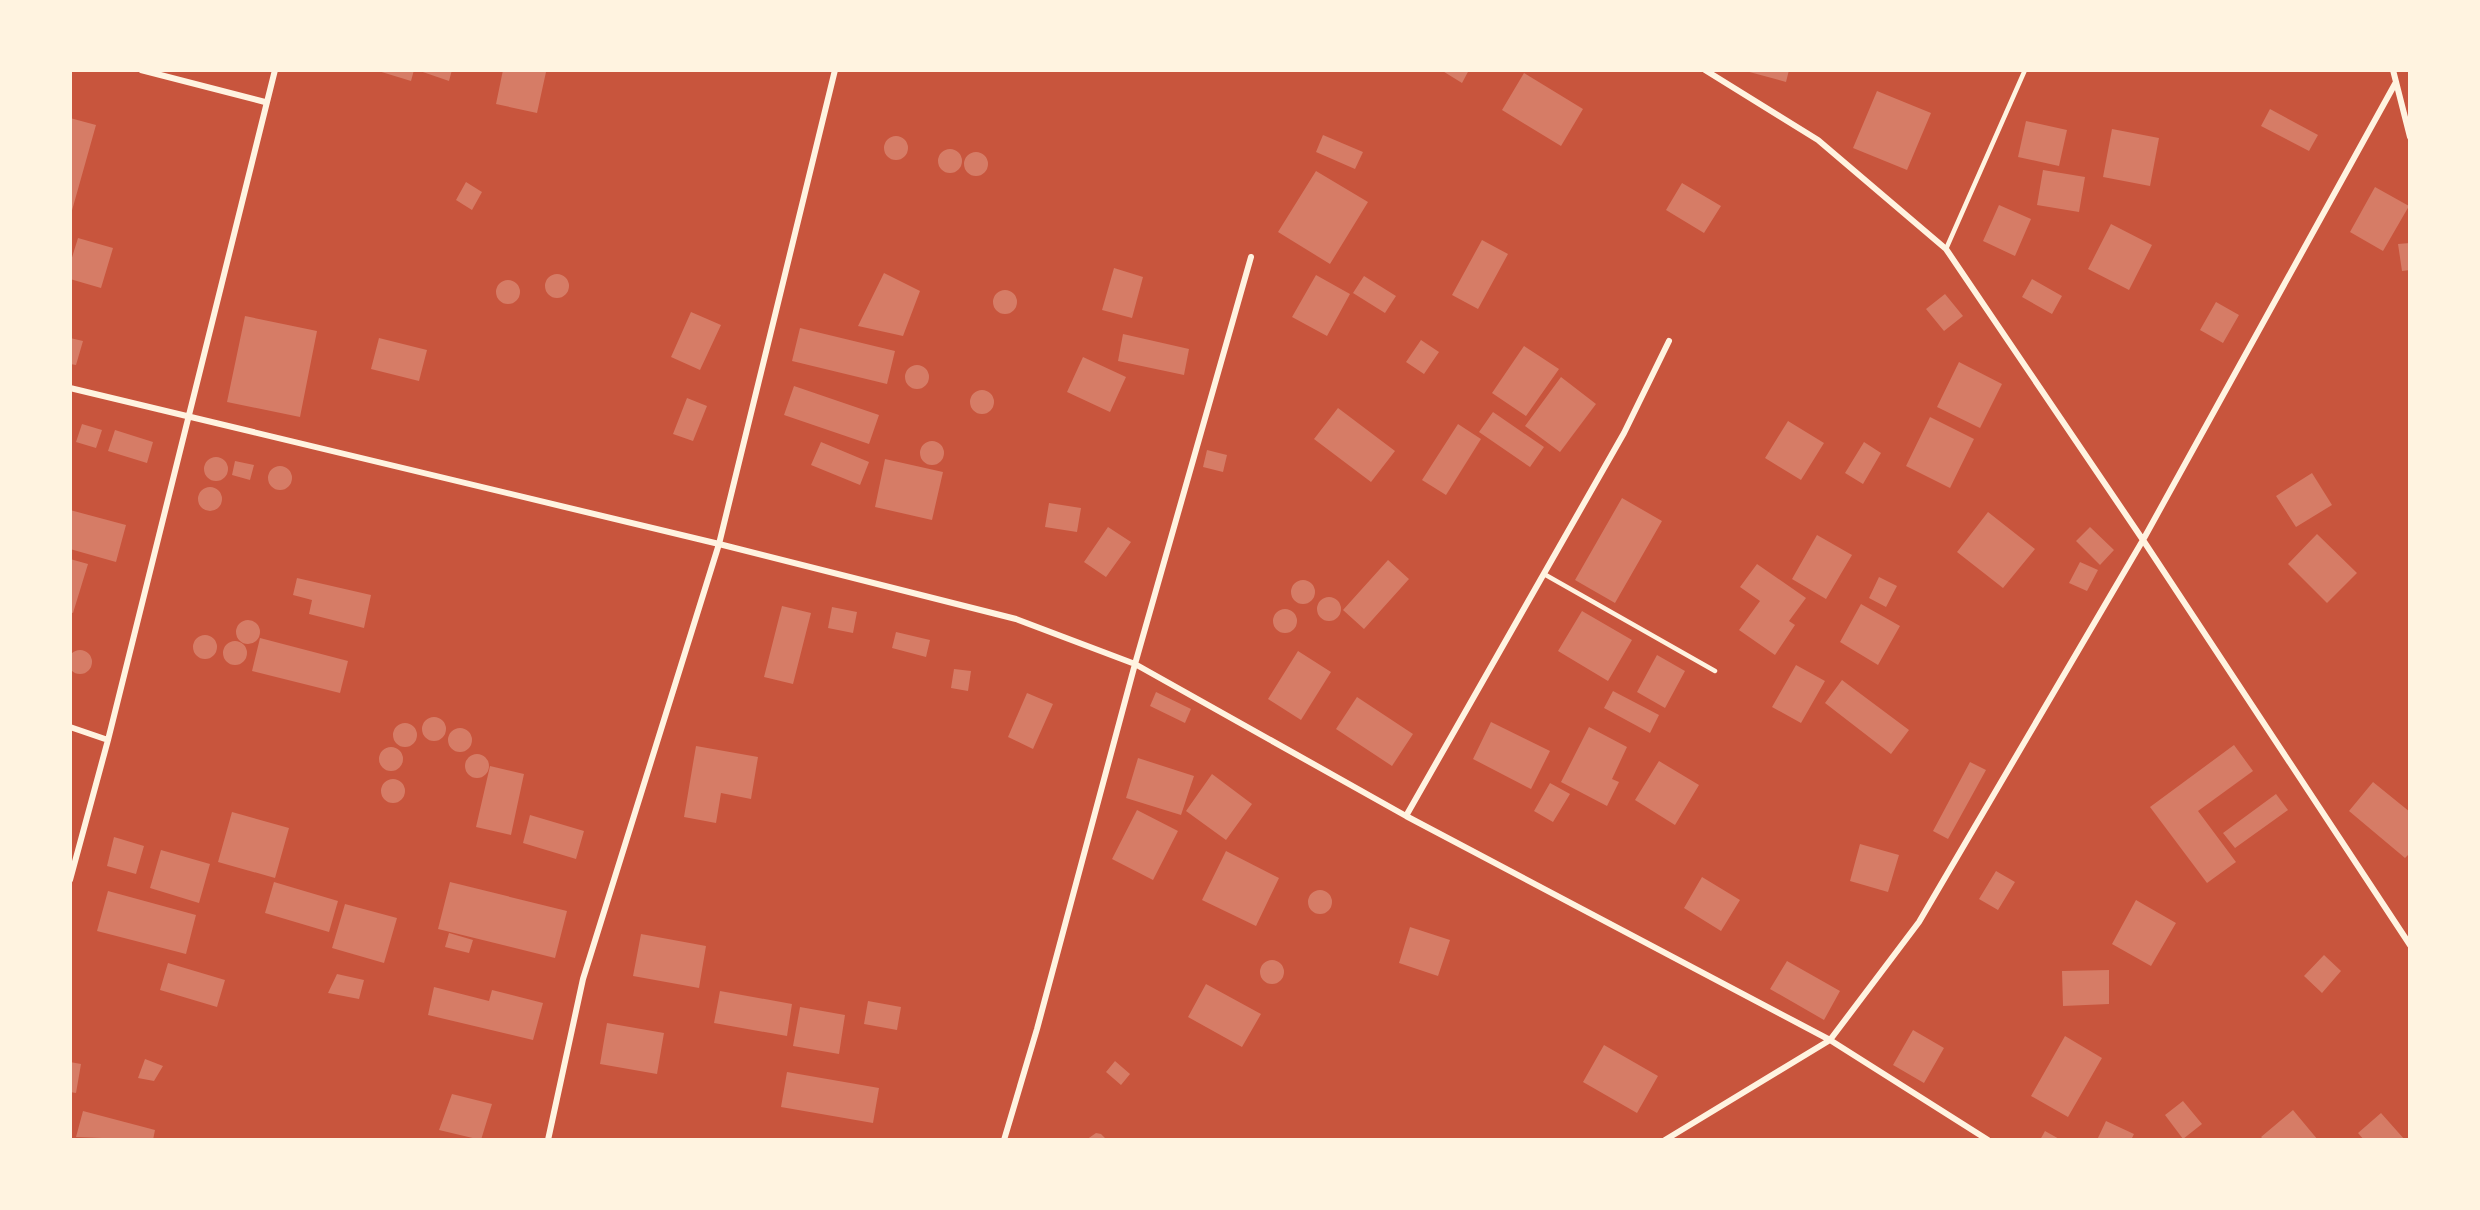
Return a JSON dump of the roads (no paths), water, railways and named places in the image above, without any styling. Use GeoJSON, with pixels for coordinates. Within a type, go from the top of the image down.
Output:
{"type":"FeatureCollection","features":[{"type":"Feature","properties":{"kind":"street"},"geometry":{"type":"LineString","coordinates":[[141,70],[265,102]]}},
{"type":"Feature","properties":{"kind":"street"},"geometry":{"type":"LineString","coordinates":[[70,880],[108,740],[265,102],[275,70]]}},
{"type":"Feature","properties":{"kind":"street"},"geometry":{"type":"LineString","coordinates":[[548,1140],[583,979],[719,543],[835,70]]}},
{"type":"Feature","properties":{"kind":"street"},"geometry":{"type":"LineString","coordinates":[[1705,70],[1818,140],[1946,249],[2143,540],[2409,945]]}},
{"type":"Feature","properties":{"kind":"street"},"geometry":{"type":"LineString","coordinates":[[2394,70],[2409,137]]}},
{"type":"Feature","properties":{"kind":"street"},"geometry":{"type":"LineString","coordinates":[[1665,1140],[1830,1040],[1919,922],[2143,540],[2396,82]]}},
{"type":"Feature","properties":{"kind":"street"},"geometry":{"type":"LineString","coordinates":[[1005,1140],[1135,664],[1251,257]]}},
{"type":"Feature","properties":{"kind":"street"},"geometry":{"type":"LineString","coordinates":[[1406,816],[1624,433],[1669,341]]}},
{"type":"Feature","properties":{"kind":"street"},"geometry":{"type":"LineString","coordinates":[[70,388],[719,543],[1016,619],[1135,664],[1406,816],[1830,1040],[1988,1140]]}},
{"type":"Feature","properties":{"kind":"street"},"geometry":{"type":"LineString","coordinates":[[70,727],[108,740]]}},
{"type":"Feature","properties":{"kind":"lane"},"geometry":{"type":"LineString","coordinates":[[1946,249],[2025,70]]}},
{"type":"Feature","properties":{"kind":"lane"},"geometry":{"type":"LineString","coordinates":[[1544,574],[1715,671]]}}]}
